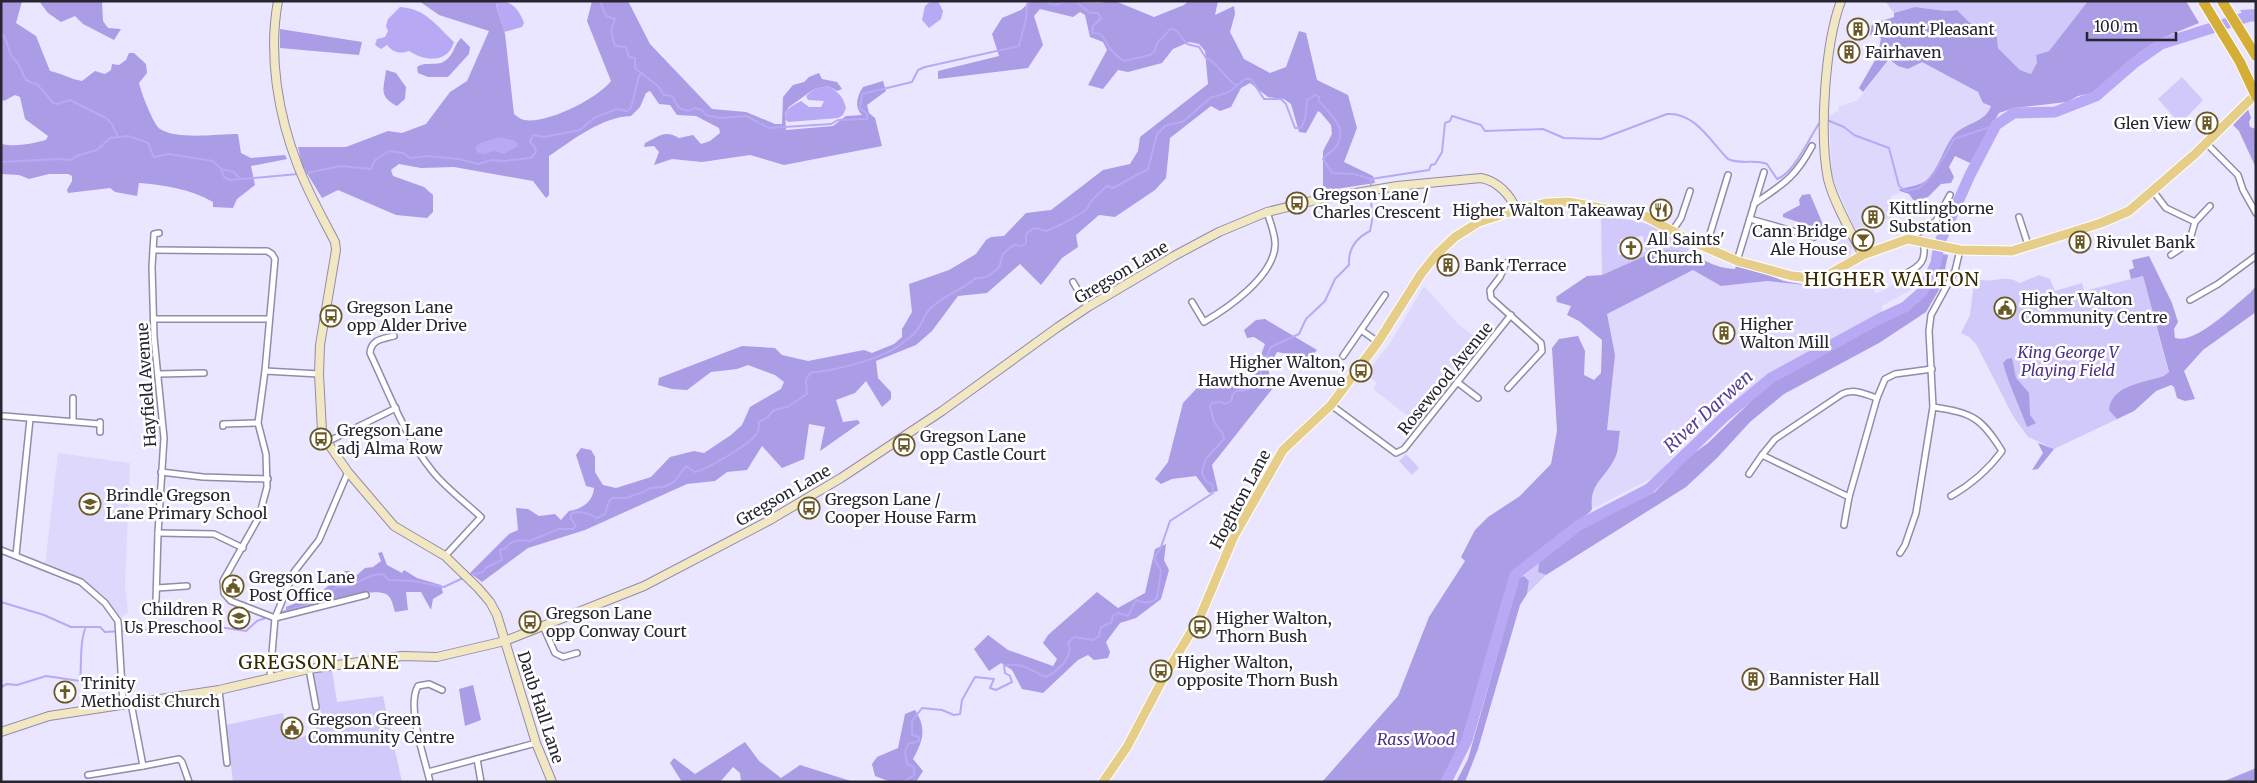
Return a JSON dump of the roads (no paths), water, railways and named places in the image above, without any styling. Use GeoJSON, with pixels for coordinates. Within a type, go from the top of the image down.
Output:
{"type":"FeatureCollection","features":[{"type":"Feature","properties":{"kind":"highway"},"geometry":{"type":"LineString","coordinates":[[2222,1],[2256,56]]}},
{"type":"Feature","properties":{"kind":"highway"},"geometry":{"type":"LineString","coordinates":[[2203,2],[2240,62],[2256,95]]}},
{"type":"Feature","properties":{"kind":"main road"},"geometry":{"type":"LineString","coordinates":[[1908,239],[1960,250],[2012,251],[2114,218],[2129,211],[2153,191],[2256,95]]}},
{"type":"Feature","properties":{"kind":"main road","name":"Hoghton Lane"},"geometry":{"type":"LineString","coordinates":[[1102,782],[1127,747],[1164,677],[1200,617],[1234,536],[1283,450],[1330,405],[1378,342],[1421,274],[1437,254],[1455,237],[1479,222],[1516,210],[1547,203],[1568,202],[1645,216],[1674,230],[1688,240],[1737,261],[1792,276],[1811,278],[1828,275],[1863,255],[1908,239]]}},
{"type":"Feature","properties":{"kind":"street"},"geometry":{"type":"LineString","coordinates":[[278,1],[274,25],[274,59],[285,125],[298,167],[335,242],[336,250],[320,345],[319,374],[322,431],[327,442],[396,408]]}},
{"type":"Feature","properties":{"kind":"street"},"geometry":{"type":"LineString","coordinates":[[1841,1],[1834,19],[1828,70],[1825,123],[1830,183],[1863,255]]}},
{"type":"Feature","properties":{"kind":"street"},"geometry":{"type":"LineString","coordinates":[[2206,143],[2238,175],[2243,190],[2256,213]]}},
{"type":"Feature","properties":{"kind":"street"},"geometry":{"type":"LineString","coordinates":[[1754,204],[1786,183],[1796,173],[1812,146]]}},
{"type":"Feature","properties":{"kind":"street"},"geometry":{"type":"LineString","coordinates":[[1737,261],[1764,172]]}},
{"type":"Feature","properties":{"kind":"street"},"geometry":{"type":"LineString","coordinates":[[1706,247],[1728,175]]}},
{"type":"Feature","properties":{"kind":"street","name":"Gregson Lane"},"geometry":{"type":"LineString","coordinates":[[1,732],[49,716],[219,690],[309,669],[402,656],[437,657],[505,640],[644,586],[770,520],[841,478],[942,411],[1088,307],[1174,256],[1219,232],[1267,212],[1354,192],[1482,178],[1491,181],[1504,191],[1516,210]]}},
{"type":"Feature","properties":{"kind":"street"},"geometry":{"type":"LineString","coordinates":[[1674,230],[1681,218],[1690,190]]}},
{"type":"Feature","properties":{"kind":"street"},"geometry":{"type":"LineString","coordinates":[[2153,191],[2166,208],[2195,222]]}},
{"type":"Feature","properties":{"kind":"street"},"geometry":{"type":"LineString","coordinates":[[1908,239],[1936,221],[1950,195]]}},
{"type":"Feature","properties":{"kind":"street"},"geometry":{"type":"LineString","coordinates":[[2171,255],[2189,243],[2195,222],[2210,206]]}},
{"type":"Feature","properties":{"kind":"street"},"geometry":{"type":"LineString","coordinates":[[1192,302],[1204,322],[1226,310],[1243,296],[1274,255],[1276,243],[1267,212]]}},
{"type":"Feature","properties":{"kind":"street"},"geometry":{"type":"LineString","coordinates":[[2019,217],[2028,245]]}},
{"type":"Feature","properties":{"kind":"street"},"geometry":{"type":"LineString","coordinates":[[1750,219],[1814,237]]}},
{"type":"Feature","properties":{"kind":"street","name":"Hayfield Avenue"},"geometry":{"type":"LineString","coordinates":[[156,600],[164,438],[154,319],[153,250],[154,234],[159,233]]}},
{"type":"Feature","properties":{"kind":"street"},"geometry":{"type":"LineString","coordinates":[[1903,275],[1921,263],[1925,254],[1924,241]]}},
{"type":"Feature","properties":{"kind":"street"},"geometry":{"type":"LineString","coordinates":[[153,250],[267,251],[275,259],[258,423],[266,454],[268,479],[259,517],[223,581],[224,593],[231,601],[275,618],[366,595]]}},
{"type":"Feature","properties":{"kind":"street"},"geometry":{"type":"LineString","coordinates":[[1900,553],[1905,545],[1916,513],[1933,407],[1932,356],[1929,331],[1931,315],[1955,271],[1960,250]]}},
{"type":"Feature","properties":{"kind":"street"},"geometry":{"type":"LineString","coordinates":[[2190,300],[2222,281],[2256,256]]}},
{"type":"Feature","properties":{"kind":"street"},"geometry":{"type":"LineString","coordinates":[[1506,263],[1489,293],[1491,298],[1541,343],[1542,347],[1542,351],[1508,388]]}},
{"type":"Feature","properties":{"kind":"street"},"geometry":{"type":"LineString","coordinates":[[1074,282],[1088,307]]}},
{"type":"Feature","properties":{"kind":"street"},"geometry":{"type":"LineString","coordinates":[[1343,356],[1385,295]]}},
{"type":"Feature","properties":{"kind":"street","name":"Rosewood Avenue"},"geometry":{"type":"LineString","coordinates":[[1330,405],[1396,453],[1404,449],[1511,315]]}},
{"type":"Feature","properties":{"kind":"street"},"geometry":{"type":"LineString","coordinates":[[154,319],[268,319]]}},
{"type":"Feature","properties":{"kind":"street"},"geometry":{"type":"LineString","coordinates":[[1360,330],[1378,342]]}},
{"type":"Feature","properties":{"kind":"street"},"geometry":{"type":"LineString","coordinates":[[394,336],[375,342],[371,346],[370,353],[396,408],[421,456],[432,471],[486,522]]}},
{"type":"Feature","properties":{"kind":"street"},"geometry":{"type":"LineString","coordinates":[[1844,525],[1849,497],[1877,398],[1885,379],[1895,374],[1932,369]]}},
{"type":"Feature","properties":{"kind":"street"},"geometry":{"type":"LineString","coordinates":[[265,370],[319,374]]}},
{"type":"Feature","properties":{"kind":"street"},"geometry":{"type":"LineString","coordinates":[[158,374],[204,373]]}},
{"type":"Feature","properties":{"kind":"street"},"geometry":{"type":"LineString","coordinates":[[1458,382],[1478,398]]}},
{"type":"Feature","properties":{"kind":"street"},"geometry":{"type":"LineString","coordinates":[[1749,474],[1775,439],[1842,394],[1849,391],[1858,392],[1877,398]]}},
{"type":"Feature","properties":{"kind":"street"},"geometry":{"type":"LineString","coordinates":[[73,398],[73,421]]}},
{"type":"Feature","properties":{"kind":"street"},"geometry":{"type":"LineString","coordinates":[[1933,407],[1964,412],[1980,420],[2002,451],[1976,480],[1951,496]]}},
{"type":"Feature","properties":{"kind":"street"},"geometry":{"type":"LineString","coordinates":[[4,416],[100,423],[100,432]]}},
{"type":"Feature","properties":{"kind":"street"},"geometry":{"type":"LineString","coordinates":[[16,555],[30,419]]}},
{"type":"Feature","properties":{"kind":"street"},"geometry":{"type":"LineString","coordinates":[[223,426],[224,424],[258,423]]}},
{"type":"Feature","properties":{"kind":"street","name":"Daub Hall Lane"},"geometry":{"type":"LineString","coordinates":[[327,442],[348,472],[394,526],[445,556],[490,602],[505,640],[536,743],[552,782]]}},
{"type":"Feature","properties":{"kind":"street"},"geometry":{"type":"LineString","coordinates":[[1762,455],[1849,497]]}},
{"type":"Feature","properties":{"kind":"street"},"geometry":{"type":"LineString","coordinates":[[162,472],[203,477],[268,479]]}},
{"type":"Feature","properties":{"kind":"street"},"geometry":{"type":"LineString","coordinates":[[270,678],[275,618],[294,572],[318,540],[348,472]]}},
{"type":"Feature","properties":{"kind":"street"},"geometry":{"type":"LineString","coordinates":[[445,556],[481,517]]}},
{"type":"Feature","properties":{"kind":"street"},"geometry":{"type":"LineString","coordinates":[[158,533],[214,534],[243,548]]}},
{"type":"Feature","properties":{"kind":"street"},"geometry":{"type":"LineString","coordinates":[[1,550],[81,582],[105,603],[118,621],[123,704]]}},
{"type":"Feature","properties":{"kind":"street"},"geometry":{"type":"LineString","coordinates":[[157,588],[187,586]]}},
{"type":"Feature","properties":{"kind":"street"},"geometry":{"type":"LineString","coordinates":[[543,626],[555,653],[564,657],[576,653]]}},
{"type":"Feature","properties":{"kind":"street"},"geometry":{"type":"LineString","coordinates":[[309,669],[316,708]]}},
{"type":"Feature","properties":{"kind":"street"},"geometry":{"type":"LineString","coordinates":[[430,782],[417,731],[415,691],[418,686],[429,684],[442,690]]}},
{"type":"Feature","properties":{"kind":"street"},"geometry":{"type":"LineString","coordinates":[[219,690],[227,763]]}},
{"type":"Feature","properties":{"kind":"street"},"geometry":{"type":"LineString","coordinates":[[131,702],[143,766]]}},
{"type":"Feature","properties":{"kind":"street"},"geometry":{"type":"LineString","coordinates":[[428,772],[536,743]]}},
{"type":"Feature","properties":{"kind":"street"},"geometry":{"type":"LineString","coordinates":[[88,775],[178,759],[182,762],[189,782]]}},
{"type":"Feature","properties":{"kind":"street"},"geometry":{"type":"LineString","coordinates":[[477,759],[481,782]]}},
{"type":"Feature","properties":{"kind":"waterway"},"geometry":{"type":"LineString","coordinates":[[600,1],[606,16],[615,19],[611,31],[615,46],[626,47],[629,57],[635,58],[635,68],[658,86],[664,95],[672,96],[679,108],[688,111],[695,108],[702,110],[706,115],[720,118],[746,116],[769,128],[831,124],[838,120],[867,119],[867,114],[860,108],[862,94],[912,82],[918,70],[925,67],[1019,46],[1026,19],[1027,4],[1032,1]]}},
{"type":"Feature","properties":{"kind":"waterway"},"geometry":{"type":"LineString","coordinates":[[1044,1],[1055,5],[1067,1]]}},
{"type":"Feature","properties":{"kind":"waterway"},"geometry":{"type":"LineString","coordinates":[[1069,1],[1077,3],[1090,13],[1098,13],[1101,18],[1093,26],[1092,33],[1101,35],[1112,51],[1124,61],[1150,55],[1155,51],[1159,41],[1170,29],[1176,30],[1187,44],[1199,47],[1206,58],[1214,62],[1236,85]]}},
{"type":"Feature","properties":{"kind":"waterway","name":"River Darwen"},"geometry":{"type":"LineString","coordinates":[[1446,782],[1467,740],[1515,575],[1579,525],[1649,489],[1724,417],[1771,378],[1879,319],[1905,307],[1923,291],[1936,263],[1939,244],[1970,175],[1996,125],[2014,113],[2055,112],[2096,96],[2134,63],[2161,44],[2250,16],[2256,16]]}},
{"type":"Feature","properties":{"kind":"waterway"},"geometry":{"type":"LineString","coordinates":[[1,33],[5,38],[11,55],[26,80],[37,84],[53,103],[57,104],[70,100],[106,118],[112,124],[118,137]]}},
{"type":"Feature","properties":{"kind":"waterway"},"geometry":{"type":"LineString","coordinates":[[303,174],[340,166],[371,169],[375,160],[389,151],[403,153],[410,158],[427,156],[459,159],[478,164],[492,160],[504,161],[531,158],[536,152],[535,147],[530,142],[533,135],[544,137],[580,130],[594,118],[617,109],[627,111],[631,108],[639,76],[642,73]]}},
{"type":"Feature","properties":{"kind":"waterway"},"geometry":{"type":"LineString","coordinates":[[470,575],[483,572],[487,567],[502,560],[500,550],[506,548],[510,543],[520,540],[529,541],[559,529],[573,529],[576,526],[571,519],[571,514],[581,512],[597,518],[605,514],[609,501],[612,498],[626,498],[650,488],[664,487],[675,481],[686,466],[695,472],[728,456],[747,443],[757,433],[759,422],[768,417],[774,410],[787,407],[807,394],[806,380],[810,373],[860,363],[886,353],[910,338],[920,326],[928,311],[936,303],[976,278],[983,278],[992,274],[1000,266],[1005,252],[1014,245],[1021,246],[1026,243],[1026,234],[1034,228],[1046,231],[1060,225],[1085,211],[1093,199],[1107,186],[1113,188],[1148,169],[1157,134],[1165,126],[1184,121],[1210,98],[1229,92],[1245,79],[1251,79],[1264,99],[1281,99],[1286,104],[1295,128],[1301,128],[1305,119],[1307,100],[1315,95],[1319,97],[1319,101],[1340,128],[1341,134],[1335,148],[1323,159],[1332,173],[1354,174],[1371,179],[1429,170],[1442,152],[1445,123],[1450,121],[1452,116],[1481,125],[1485,131],[1543,129],[1564,138],[1601,139],[1667,114],[1677,115],[1686,118],[1701,129],[1728,159],[1737,162],[1767,164],[1777,179],[1783,176],[1795,163],[1822,121]]}},
{"type":"Feature","properties":{"kind":"waterway"},"geometry":{"type":"LineString","coordinates":[[1827,120],[1844,127],[1854,135],[1889,148],[1899,186],[1906,191],[1917,189],[1928,180],[1954,139],[1996,125]]}},
{"type":"Feature","properties":{"kind":"waterway"},"geometry":{"type":"LineString","coordinates":[[1,162],[72,160],[76,156],[97,150],[110,138],[128,136],[148,143],[154,157],[169,154],[213,161],[221,169],[224,177],[230,180],[298,174]]}},
{"type":"Feature","properties":{"kind":"waterway"},"geometry":{"type":"LineString","coordinates":[[221,169],[234,172],[240,179]]}},
{"type":"Feature","properties":{"kind":"waterway"},"geometry":{"type":"LineString","coordinates":[[1371,179],[1371,189]]}},
{"type":"Feature","properties":{"kind":"waterway"},"geometry":{"type":"LineString","coordinates":[[903,782],[914,775],[914,767],[907,764],[905,752],[908,744],[919,741],[919,737],[912,735],[912,721],[922,708],[942,710],[954,715],[960,714],[962,700],[975,677],[994,679],[990,688],[996,690],[1012,682],[1010,676],[1005,673],[1004,666],[1021,666],[1046,677],[1064,663],[1069,653],[1068,643],[1074,637],[1093,640],[1099,636],[1101,627],[1111,623],[1113,616],[1118,613],[1128,616],[1136,600],[1147,602],[1157,598],[1161,571],[1154,558],[1161,547],[1170,521],[1213,493],[1213,485],[1206,481],[1202,473],[1205,460],[1224,439],[1223,434],[1214,422],[1210,406],[1212,403],[1220,402],[1226,404],[1232,400],[1232,395],[1236,391],[1253,388],[1259,381],[1260,365],[1265,361],[1271,347],[1299,334],[1306,319],[1325,301],[1335,279],[1349,265],[1350,254],[1354,245],[1370,231],[1372,221],[1371,194]]}},
{"type":"Feature","properties":{"kind":"waterway"},"geometry":{"type":"LineString","coordinates":[[279,613],[309,604],[338,587],[346,587],[373,575],[383,574],[389,580],[413,581],[444,587],[463,578]]}},
{"type":"Feature","properties":{"kind":"waterway"},"geometry":{"type":"LineString","coordinates":[[1,602],[44,615],[71,627],[100,627],[105,632],[212,626],[246,631],[257,621],[268,617]]}},
{"type":"Feature","properties":{"kind":"waterway"},"geometry":{"type":"LineString","coordinates":[[1,687],[7,684],[17,685],[46,676],[80,681],[81,648],[85,629]]}},
{"type":"Feature","properties":{"kind":"place","name":"Mount Pleasant"},"geometry":{"type":"Point","coordinates":[1858,29]}},
{"type":"Feature","properties":{"kind":"place","name":"Fairhaven"},"geometry":{"type":"Point","coordinates":[1849,52]}},
{"type":"Feature","properties":{"kind":"place","name":"Glen View"},"geometry":{"type":"Point","coordinates":[2207,123]}},
{"type":"Feature","properties":{"kind":"place","name":"Gregson Lane / Charles Crescent"},"geometry":{"type":"Point","coordinates":[1297,203]}},
{"type":"Feature","properties":{"kind":"place","name":"Higher Walton Takeaway"},"geometry":{"type":"Point","coordinates":[1661,210]}},
{"type":"Feature","properties":{"kind":"place","name":"Kittlingborne Substation"},"geometry":{"type":"Point","coordinates":[1873,217]}},
{"type":"Feature","properties":{"kind":"place","name":"Cann Bridge Ale House"},"geometry":{"type":"Point","coordinates":[1863,240]}},
{"type":"Feature","properties":{"kind":"place","name":"Rivulet Bank"},"geometry":{"type":"Point","coordinates":[2080,242]}},
{"type":"Feature","properties":{"kind":"place","name":"All Saints' Church"},"geometry":{"type":"Point","coordinates":[1631,248]}},
{"type":"Feature","properties":{"kind":"place","name":"Bank Terrace"},"geometry":{"type":"Point","coordinates":[1448,265]}},
{"type":"Feature","properties":{"kind":"place","name":"Higher Walton Community Centre"},"geometry":{"type":"Point","coordinates":[2005,308]}},
{"type":"Feature","properties":{"kind":"place","name":"Gregson Lane opp Alder Drive"},"geometry":{"type":"Point","coordinates":[331,316]}},
{"type":"Feature","properties":{"kind":"place","name":"Higher Walton Mill"},"geometry":{"type":"Point","coordinates":[1724,333]}},
{"type":"Feature","properties":{"kind":"place","name":"Higher Walton, Hawthorne Avenue"},"geometry":{"type":"Point","coordinates":[1361,371]}},
{"type":"Feature","properties":{"kind":"place","name":"Gregson Lane adj Alma Row"},"geometry":{"type":"Point","coordinates":[321,439]}},
{"type":"Feature","properties":{"kind":"place","name":"Gregson Lane opp Castle Court"},"geometry":{"type":"Point","coordinates":[904,445]}},
{"type":"Feature","properties":{"kind":"place","name":"Brindle Gregson Lane Primary School"},"geometry":{"type":"Point","coordinates":[90,504]}},
{"type":"Feature","properties":{"kind":"place","name":"Gregson Lane / Cooper House Farm"},"geometry":{"type":"Point","coordinates":[809,508]}},
{"type":"Feature","properties":{"kind":"place","name":"Gregson Lane Post Office"},"geometry":{"type":"Point","coordinates":[233,586]}},
{"type":"Feature","properties":{"kind":"place","name":"Children R Us Preschool"},"geometry":{"type":"Point","coordinates":[239,618]}},
{"type":"Feature","properties":{"kind":"place","name":"Gregson Lane opp Conway Court"},"geometry":{"type":"Point","coordinates":[530,622]}},
{"type":"Feature","properties":{"kind":"place","name":"Higher Walton, Thorn Bush"},"geometry":{"type":"Point","coordinates":[1200,627]}},
{"type":"Feature","properties":{"kind":"place","name":"Higher Walton, opposite Thorn Bush"},"geometry":{"type":"Point","coordinates":[1161,671]}},
{"type":"Feature","properties":{"kind":"place","name":"Bannister Hall"},"geometry":{"type":"Point","coordinates":[1753,679]}},
{"type":"Feature","properties":{"kind":"place","name":"Trinity Methodist Church"},"geometry":{"type":"Point","coordinates":[65,692]}},
{"type":"Feature","properties":{"kind":"place","name":"Gregson Green Community Centre"},"geometry":{"type":"Point","coordinates":[292,728]}},
{"type":"Feature","properties":{"kind":"district","name":"HIGHER WALTON"},"geometry":{"type":"Point","coordinates":[1892,279]}},
{"type":"Feature","properties":{"kind":"district","name":"GREGSON LANE"},"geometry":{"type":"Point","coordinates":[319,662]}},
{"type":"Feature","properties":{"kind":"park label","name":"King George V Playing Field"},"geometry":{"type":"Point","coordinates":[2068,361]}},
{"type":"Feature","properties":{"kind":"park label","name":"Rass Wood"},"geometry":{"type":"Point","coordinates":[1416,739]}}]}
